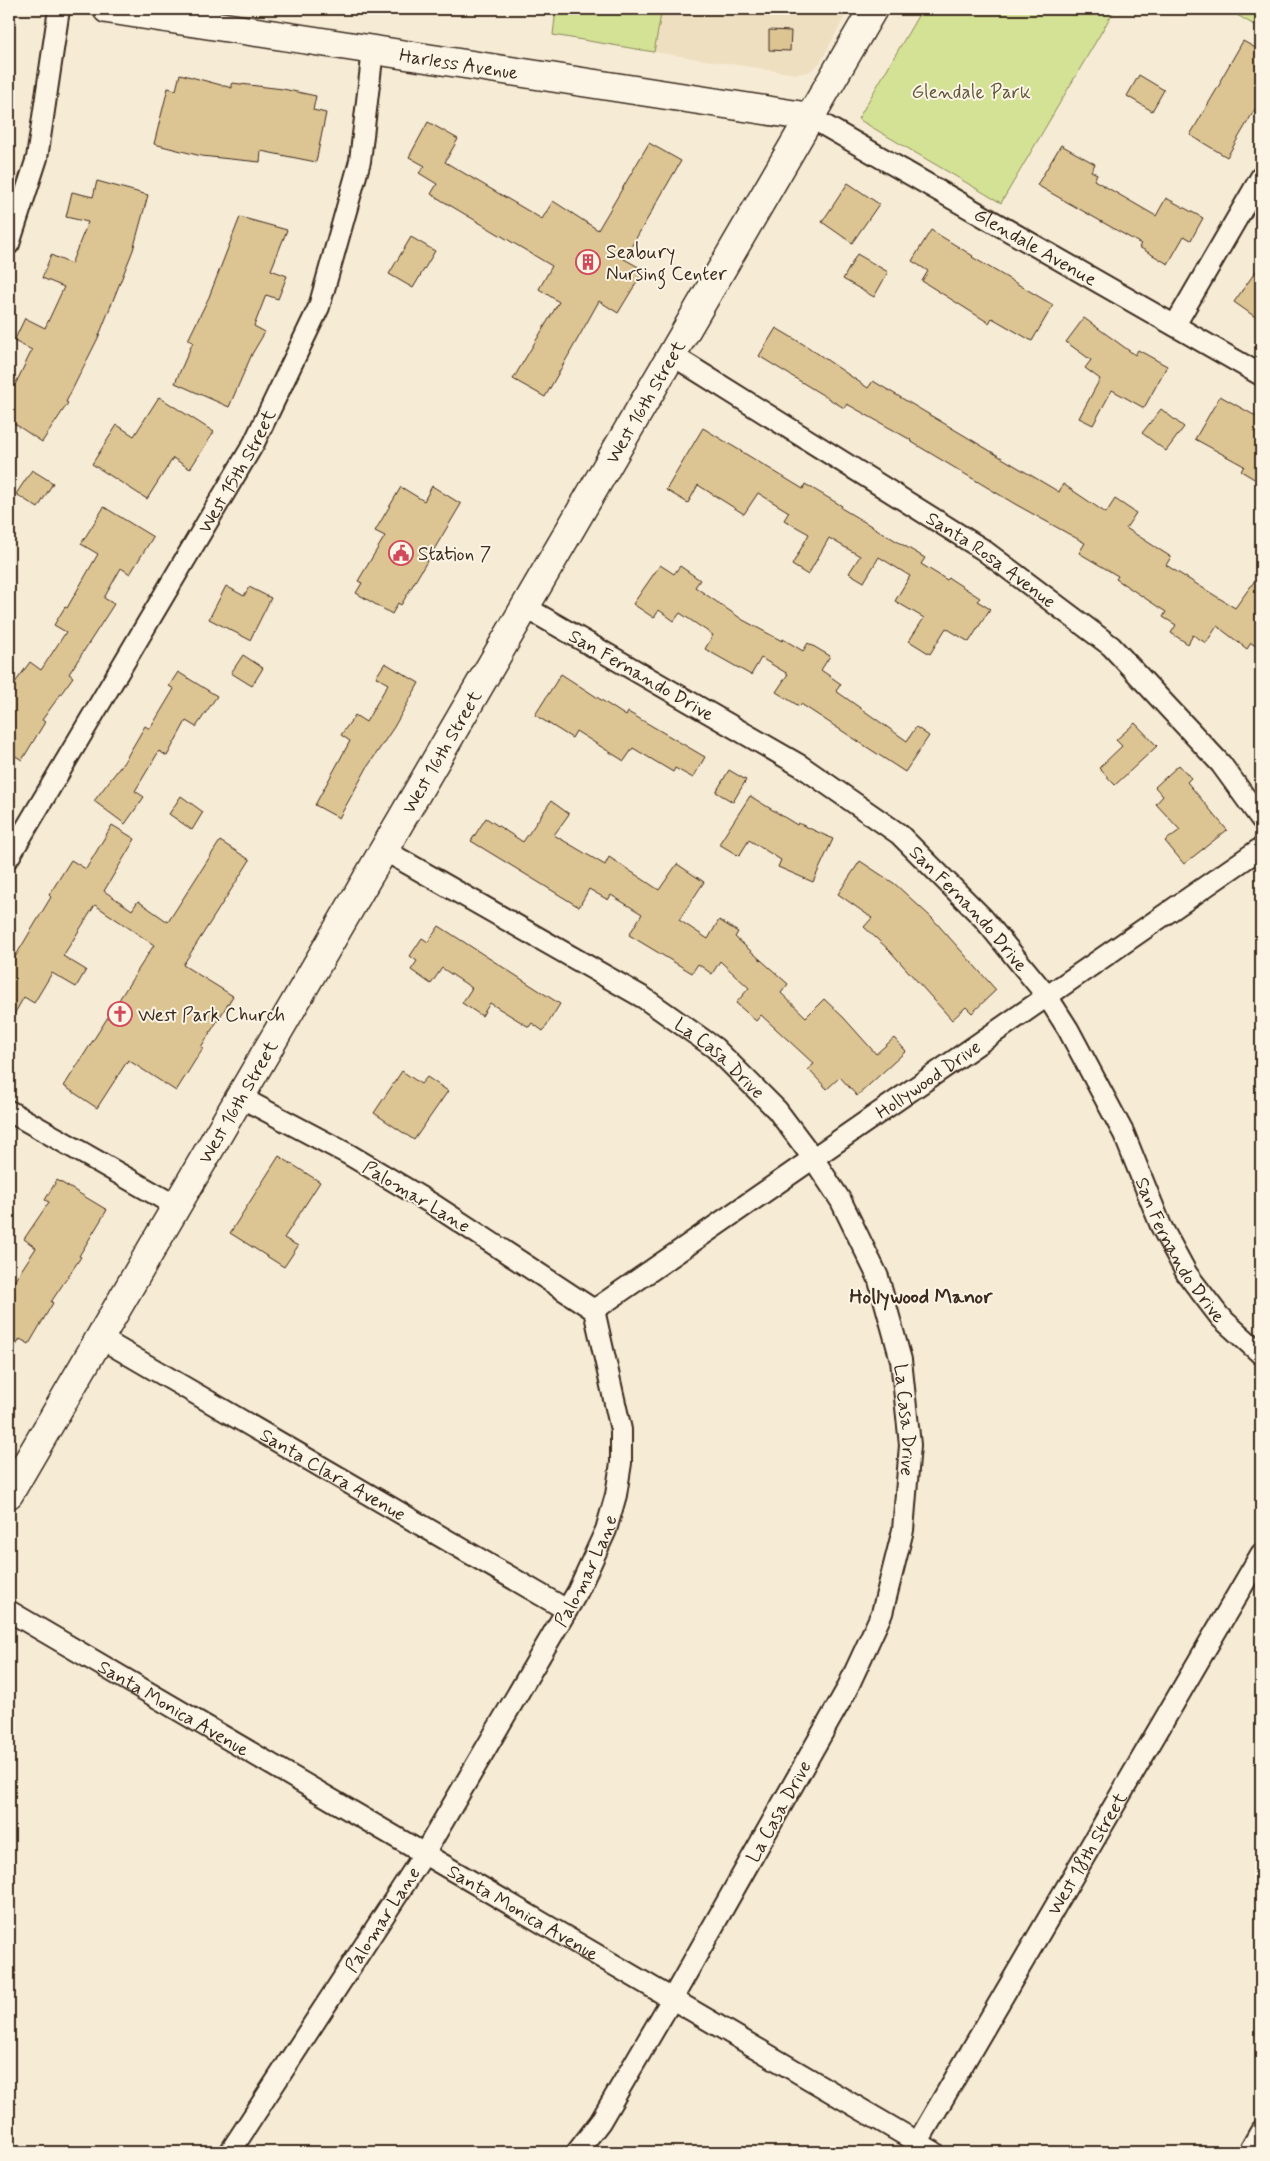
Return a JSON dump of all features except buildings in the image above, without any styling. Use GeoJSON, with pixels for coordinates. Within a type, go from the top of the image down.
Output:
{"type":"FeatureCollection","features":[{"type":"Feature","properties":{"kind":"main road","name":"Harless Avenue"},"geometry":{"type":"LineString","coordinates":[[107,9],[810,117]]}},
{"type":"Feature","properties":{"kind":"main road","name":"West 16th Street"},"geometry":{"type":"LineString","coordinates":[[9,1494],[873,9]]}},
{"type":"Feature","properties":{"kind":"street"},"geometry":{"type":"LineString","coordinates":[[9,244],[37,158],[59,9]]}},
{"type":"Feature","properties":{"kind":"street","name":"West 15th Street"},"geometry":{"type":"LineString","coordinates":[[9,858],[254,444],[319,307],[360,161],[373,50]]}},
{"type":"Feature","properties":{"kind":"street","name":"Glendale Avenue"},"geometry":{"type":"LineString","coordinates":[[810,117],[1261,375]]}},
{"type":"Feature","properties":{"kind":"street"},"geometry":{"type":"LineString","coordinates":[[1175,325],[1261,177]]}},
{"type":"Feature","properties":{"kind":"street","name":"Santa Rosa Avenue"},"geometry":{"type":"LineString","coordinates":[[672,355],[982,548],[1111,646],[1222,764],[1261,819]]}},
{"type":"Feature","properties":{"kind":"street","name":"San Fernando Drive"},"geometry":{"type":"LineString","coordinates":[[525,607],[802,766],[899,834],[983,918],[1047,996],[1068,1029],[1124,1134],[1161,1226],[1187,1274],[1220,1318],[1261,1354]]}},
{"type":"Feature","properties":{"kind":"street","name":"Hollywood Drive"},"geometry":{"type":"LineString","coordinates":[[594,1310],[1261,848]]}},
{"type":"Feature","properties":{"kind":"street","name":"La Casa Drive"},"geometry":{"type":"LineString","coordinates":[[384,850],[644,998],[715,1048],[777,1110],[813,1158],[841,1200],[878,1278],[901,1360],[910,1445],[903,1530],[882,1613],[846,1691],[672,1999],[600,2122],[577,2152]]}},
{"type":"Feature","properties":{"kind":"street","name":"Palomar Lane"},"geometry":{"type":"LineString","coordinates":[[230,2152],[424,1854],[567,1610],[606,1530],[616,1495],[621,1463],[621,1430],[594,1310],[434,1205],[348,1154],[240,1098]]}},
{"type":"Feature","properties":{"kind":"street"},"geometry":{"type":"LineString","coordinates":[[9,1111],[176,1206]]}},
{"type":"Feature","properties":{"kind":"street","name":"Santa Clara Avenue"},"geometry":{"type":"LineString","coordinates":[[100,1338],[567,1610]]}},
{"type":"Feature","properties":{"kind":"street","name":"West 18th Street"},"geometry":{"type":"LineString","coordinates":[[921,2149],[1261,1554]]}},
{"type":"Feature","properties":{"kind":"street","name":"Santa Monica Avenue"},"geometry":{"type":"LineString","coordinates":[[9,1611],[672,1999],[921,2149]]}},
{"type":"Feature","properties":{"kind":"street"},"geometry":{"type":"LineString","coordinates":[[1249,2152],[1261,2132]]}},
{"type":"Feature","properties":{"kind":"shaded area"},"geometry":{"type":"Polygon","coordinates":[[[662,9],[849,9],[820,63],[809,72],[795,74],[654,52],[662,9]]]}},
{"type":"Feature","properties":{"kind":"green space"},"geometry":{"type":"Polygon","coordinates":[[[556,9],[662,9],[654,52],[553,35],[556,9]]]}},
{"type":"Feature","properties":{"kind":"green space","name":"Glendale Park"},"geometry":{"type":"Polygon","coordinates":[[[922,9],[1115,9],[1001,203],[858,119],[922,9]]]}},
{"type":"Feature","properties":{"kind":"green space"},"geometry":{"type":"Polygon","coordinates":[[[1227,9],[1261,9],[1261,29],[1227,9]]]}},
{"type":"Feature","properties":{"kind":"place","name":"Seabury Nursing Center"},"geometry":{"type":"Point","coordinates":[588,262]}},
{"type":"Feature","properties":{"kind":"place","name":"Station 7"},"geometry":{"type":"Point","coordinates":[401,553]}},
{"type":"Feature","properties":{"kind":"place","name":"West Park Church"},"geometry":{"type":"Point","coordinates":[120,1014]}},
{"type":"Feature","properties":{"kind":"district","name":"Hollywood Manor"},"geometry":{"type":"Point","coordinates":[921,1296]}}]}
